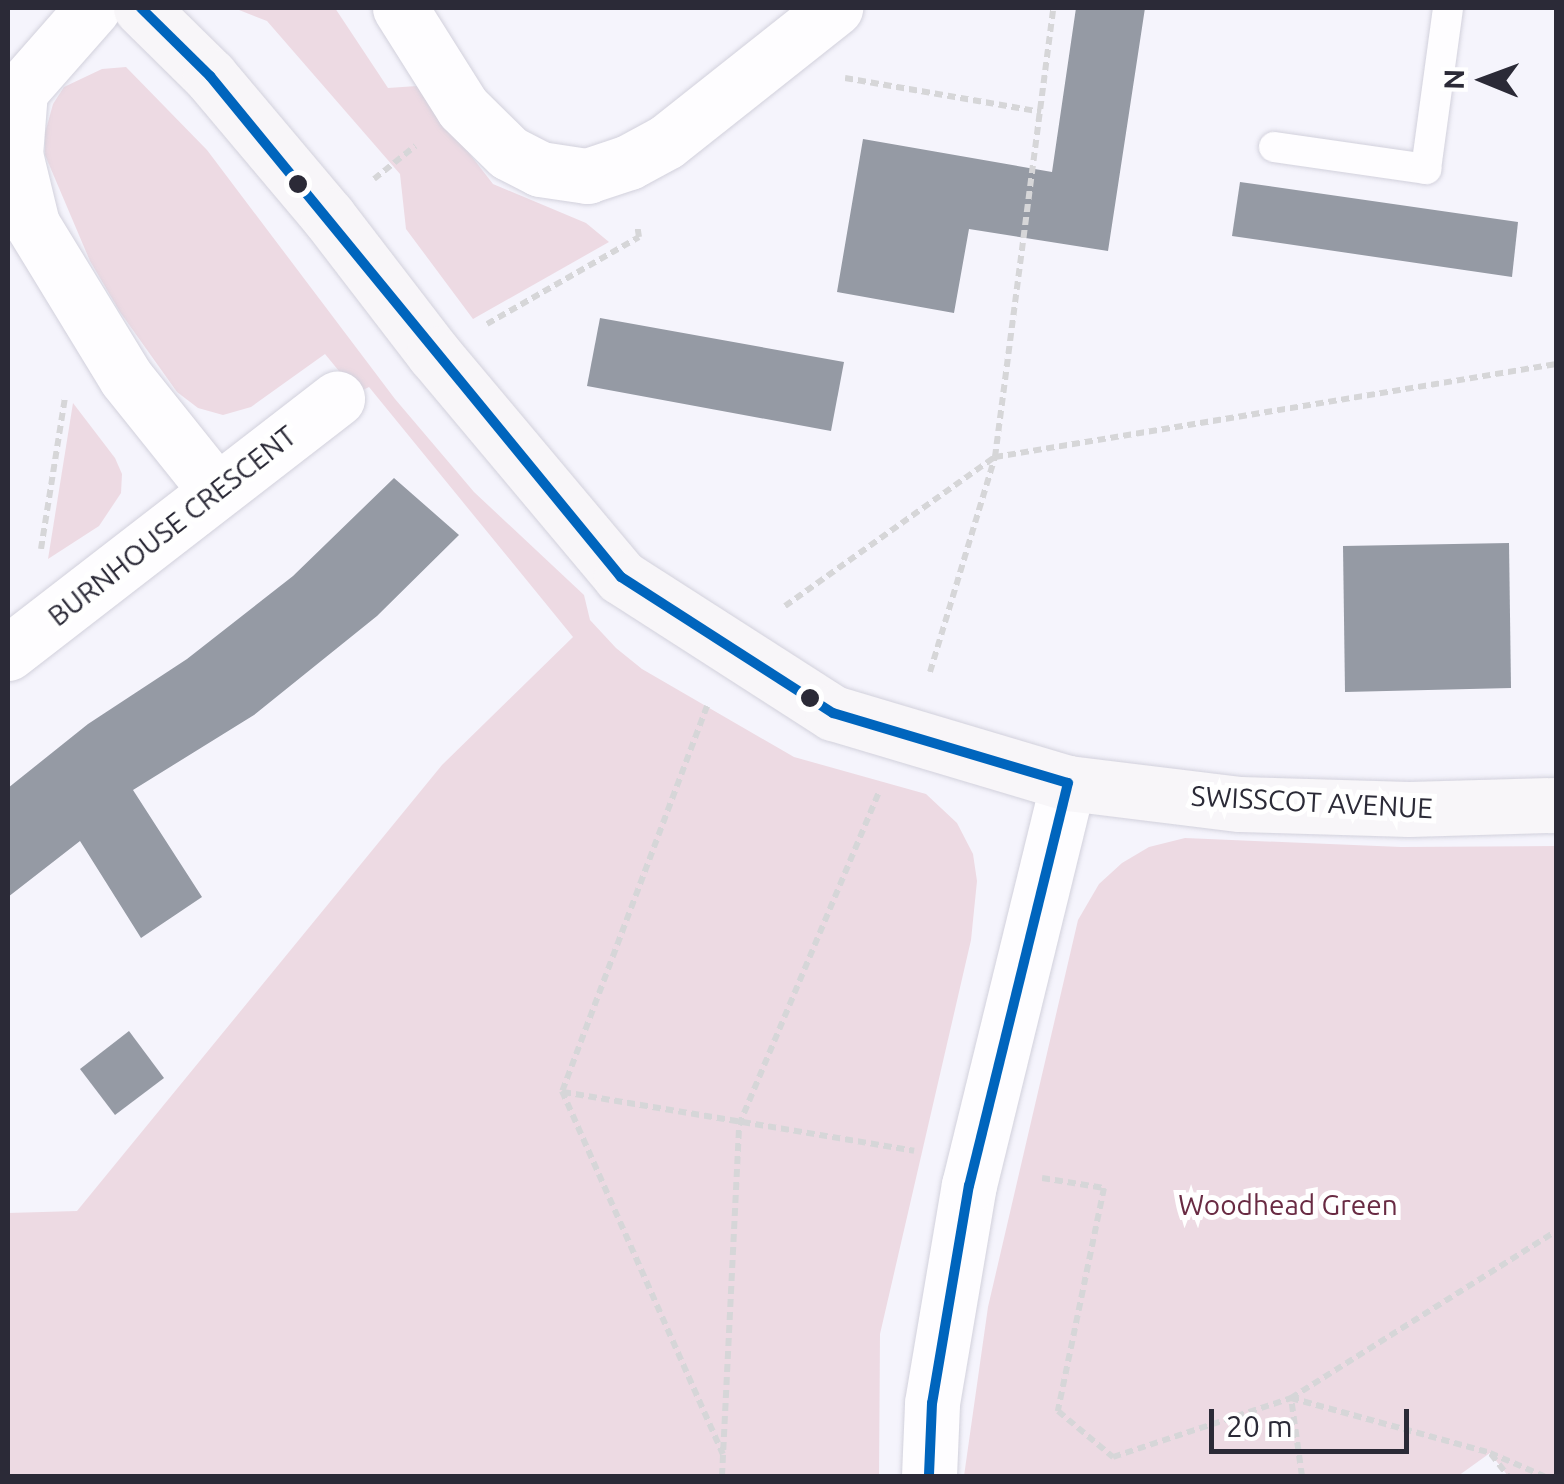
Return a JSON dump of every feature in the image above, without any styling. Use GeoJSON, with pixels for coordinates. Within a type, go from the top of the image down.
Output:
{"type":"FeatureCollection","features":[{"type":"Feature","properties":{"kind":"street"},"geometry":{"type":"LineString","coordinates":[[93,8],[20,90],[15,154],[32,224],[126,378],[215,489]]}},
{"type":"Feature","properties":{"kind":"street","name":"SWISSCOT AVENUE"},"geometry":{"type":"LineString","coordinates":[[141,8],[210,76],[328,216],[434,354],[621,577],[833,713],[1068,783],[1240,804],[1410,809],[1556,806]]}},
{"type":"Feature","properties":{"kind":"street"},"geometry":{"type":"LineString","coordinates":[[400,8],[463,108],[509,152],[540,169],[608,169],[666,142],[835,8]]}},
{"type":"Feature","properties":{"kind":"street","name":"BURNHOUSE CRESCENT"},"geometry":{"type":"LineString","coordinates":[[17,646],[215,489],[337,399]]}},
{"type":"Feature","properties":{"kind":"street"},"geometry":{"type":"LineString","coordinates":[[929,1476],[932,1402],[968,1185],[1068,783]]}},
{"type":"Feature","properties":{"kind":"lane"},"geometry":{"type":"LineString","coordinates":[[1274,147],[1426,169],[1448,8]]}},
{"type":"Feature","properties":{"kind":"path"},"geometry":{"type":"LineString","coordinates":[[930,672],[995,457],[1053,8]]}},
{"type":"Feature","properties":{"kind":"path"},"geometry":{"type":"LineString","coordinates":[[765,64],[1041,112]]}},
{"type":"Feature","properties":{"kind":"path"},"geometry":{"type":"LineString","coordinates":[[328,216],[463,108]]}},
{"type":"Feature","properties":{"kind":"path"},"geometry":{"type":"LineString","coordinates":[[434,354],[639,237],[608,169]]}},
{"type":"Feature","properties":{"kind":"path"},"geometry":{"type":"LineString","coordinates":[[723,1454],[562,1092],[729,646],[995,457],[1556,364]]}},
{"type":"Feature","properties":{"kind":"path"},"geometry":{"type":"LineString","coordinates":[[17,646],[66,396]]}},
{"type":"Feature","properties":{"kind":"path"},"geometry":{"type":"LineString","coordinates":[[722,1476],[738,1125],[881,788]]}},
{"type":"Feature","properties":{"kind":"path"},"geometry":{"type":"LineString","coordinates":[[562,1092],[738,1125],[914,1151]]}},
{"type":"Feature","properties":{"kind":"path"},"geometry":{"type":"LineString","coordinates":[[1042,1178],[1104,1188],[1058,1411],[1114,1457],[1291,1398],[1556,1230]]}},
{"type":"Feature","properties":{"kind":"path"},"geometry":{"type":"LineString","coordinates":[[1291,1398],[1490,1452],[1544,1476]]}},
{"type":"Feature","properties":{"kind":"path"},"geometry":{"type":"LineString","coordinates":[[1291,1398],[1302,1476]]}},
{"type":"Feature","properties":{"kind":"path"},"geometry":{"type":"LineString","coordinates":[[1490,1452],[1508,1476]]}},
{"type":"Feature","properties":{"kind":"green space"},"geometry":{"type":"Polygon","coordinates":[[[234,8],[335,8],[388,88],[417,86],[493,184],[586,223],[609,242],[473,319],[406,229],[400,174],[267,21],[234,8]]]}},
{"type":"Feature","properties":{"kind":"green space"},"geometry":{"type":"Polygon","coordinates":[[[126,67],[207,150],[395,399],[474,492],[584,595],[590,620],[616,648],[642,669],[794,757],[926,794],[957,823],[973,854],[977,881],[971,940],[880,1334],[879,1476],[8,1476],[8,1213],[77,1211],[442,765],[573,637],[369,387],[357,393],[325,354],[251,407],[223,415],[198,408],[177,392],[120,312],[90,261],[45,155],[45,133],[53,104],[64,87],[102,69],[126,67]]]}},
{"type":"Feature","properties":{"kind":"green space"},"geometry":{"type":"Polygon","coordinates":[[[73,403],[115,458],[122,474],[121,493],[99,526],[48,559],[73,403]]]}},
{"type":"Feature","properties":{"kind":"green space","name":"Woodhead Green"},"geometry":{"type":"Polygon","coordinates":[[[1185,838],[1401,847],[1556,846],[1556,1476],[1508,1476],[1490,1453],[1458,1476],[964,1476],[988,1307],[1078,920],[1099,884],[1122,863],[1149,847],[1185,838]]]}},
{"type":"Feature","properties":{"kind":"building"},"geometry":{"type":"Polygon","coordinates":[[[1076,8],[1145,8],[1108,251],[969,229],[954,313],[837,292],[863,139],[1052,172],[1076,8]]]}},
{"type":"Feature","properties":{"kind":"building"},"geometry":{"type":"Polygon","coordinates":[[[1240,182],[1518,222],[1512,277],[1232,236],[1240,182]]]}},
{"type":"Feature","properties":{"kind":"building"},"geometry":{"type":"Polygon","coordinates":[[[600,318],[844,362],[831,431],[587,386],[600,318]]]}},
{"type":"Feature","properties":{"kind":"building"},"geometry":{"type":"Polygon","coordinates":[[[394,478],[459,535],[377,616],[254,715],[133,790],[202,897],[141,938],[80,841],[8,897],[8,788],[88,724],[187,659],[293,576],[394,478]]]}},
{"type":"Feature","properties":{"kind":"building"},"geometry":{"type":"Polygon","coordinates":[[[1509,543],[1511,688],[1345,692],[1343,546],[1509,543]]]}},
{"type":"Feature","properties":{"kind":"building"},"geometry":{"type":"Polygon","coordinates":[[[129,1031],[164,1078],[115,1115],[80,1069],[129,1031]]]}},
{"type":"Feature","properties":{"kind":"transit line"},"geometry":{"type":"LineString","coordinates":[[141,8],[210,76],[621,577],[833,713],[1068,783],[969,1185],[932,1403],[929,1476]]}}]}
